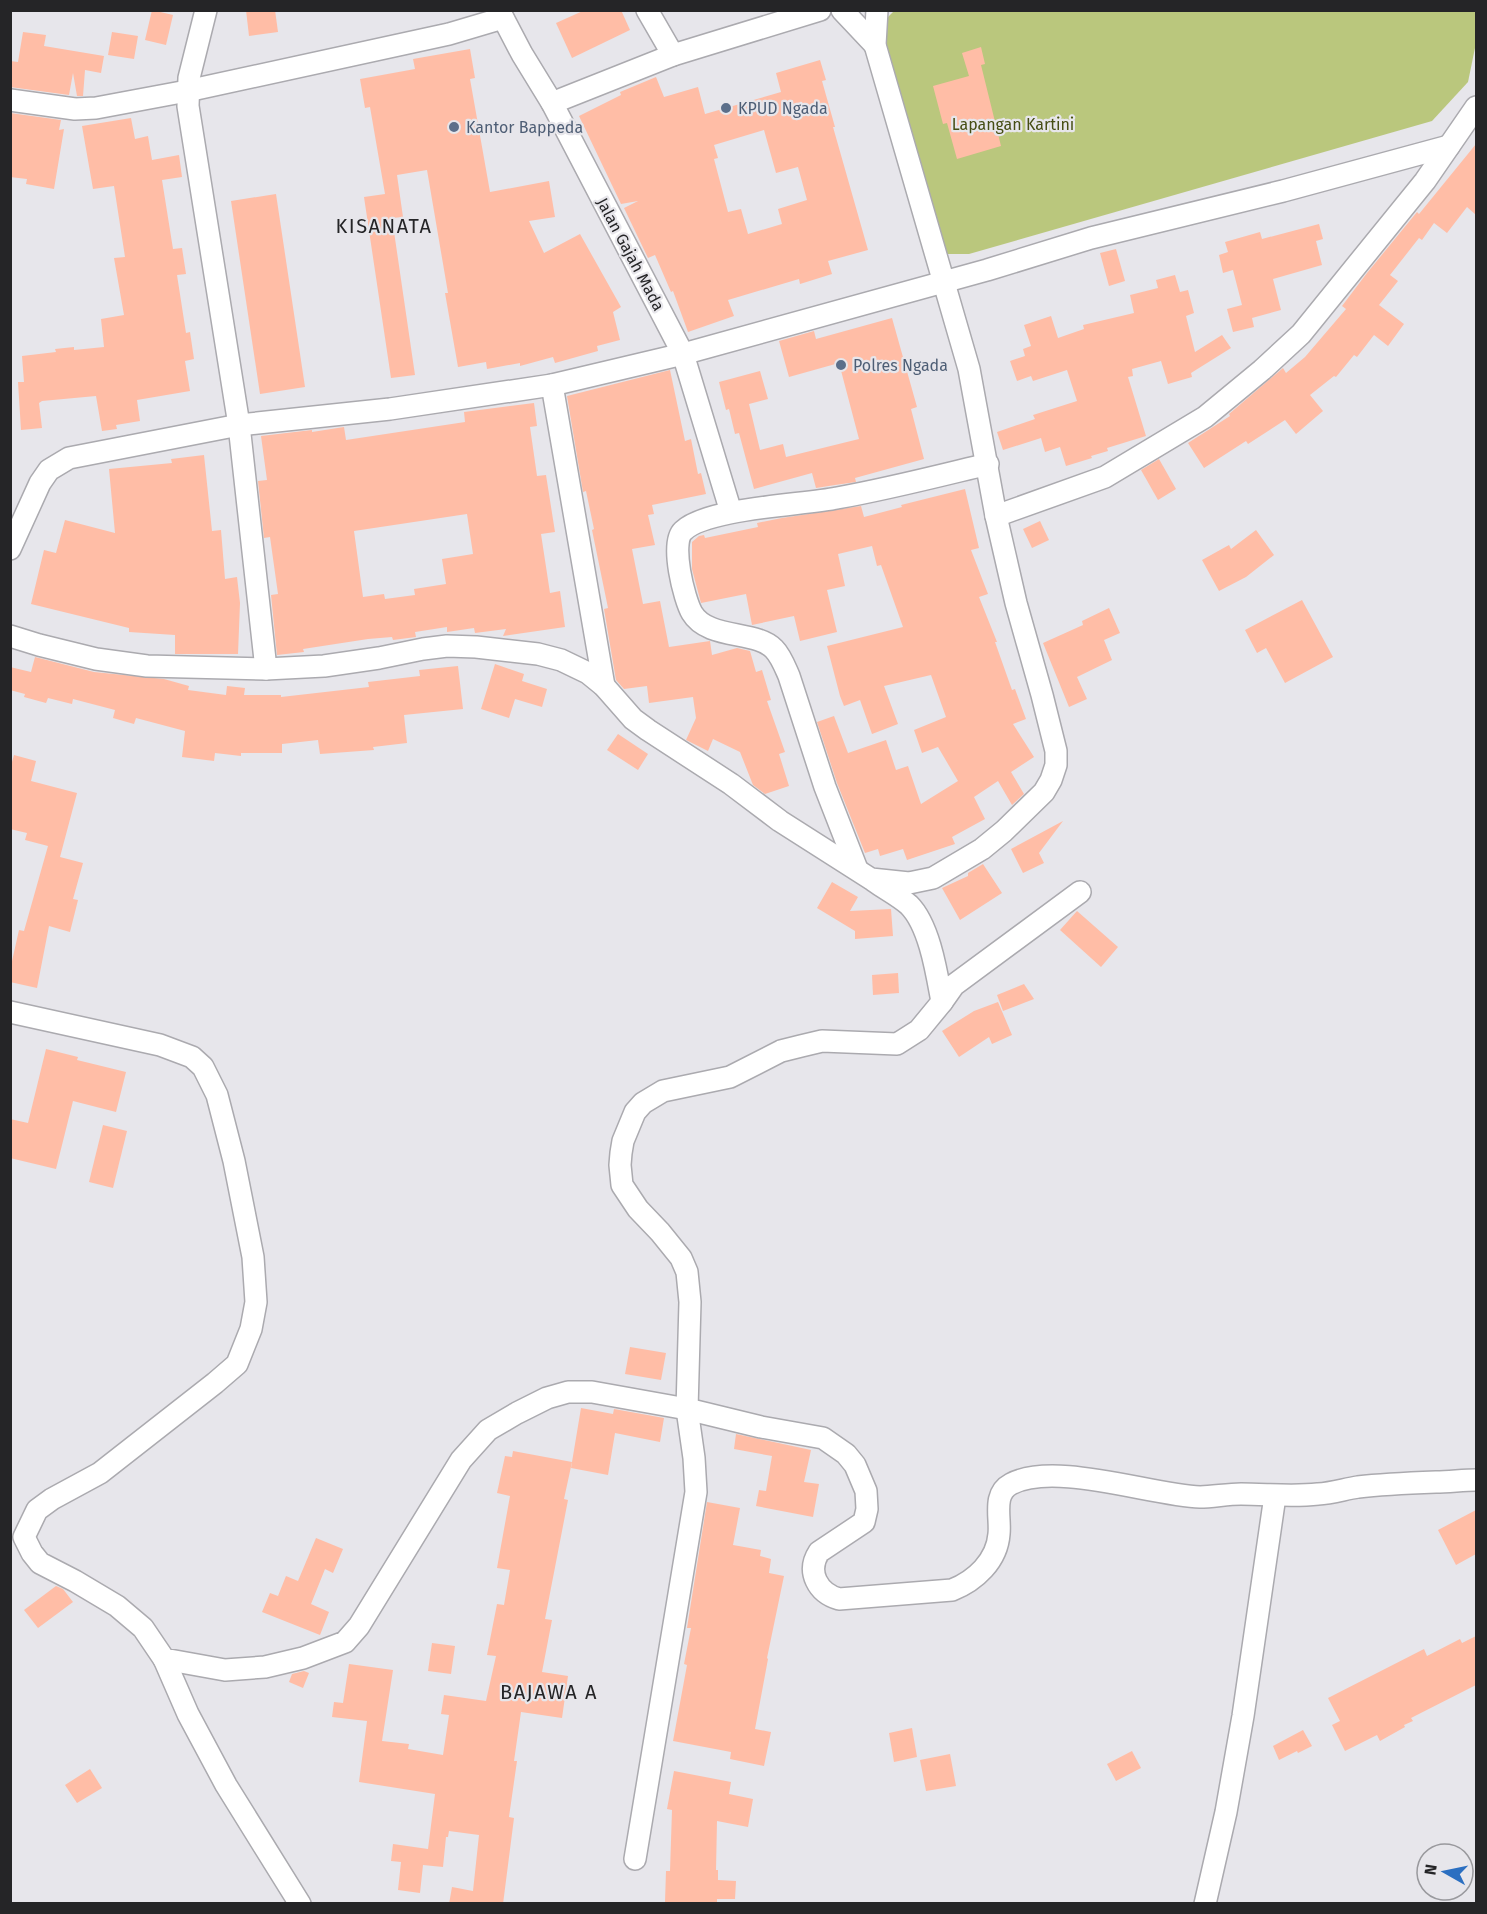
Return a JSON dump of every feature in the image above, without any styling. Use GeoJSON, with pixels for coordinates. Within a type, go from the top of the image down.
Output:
{"type":"FeatureCollection","features":[{"type":"Feature","properties":{"kind":"street"},"geometry":{"type":"LineString","coordinates":[[206,10],[189,78],[188,91],[202,199],[239,425],[266,669]]}},
{"type":"Feature","properties":{"kind":"street"},"geometry":{"type":"LineString","coordinates":[[647,10],[673,55]]}},
{"type":"Feature","properties":{"kind":"street"},"geometry":{"type":"LineString","coordinates":[[552,103],[673,55],[820,10]]}},
{"type":"Feature","properties":{"kind":"street"},"geometry":{"type":"LineString","coordinates":[[842,10],[875,45]]}},
{"type":"Feature","properties":{"kind":"street"},"geometry":{"type":"LineString","coordinates":[[864,874],[909,883],[933,878],[953,868],[1004,831],[1044,792],[1056,765],[1056,751],[1049,718],[1016,603],[996,516],[967,360],[875,45],[877,10]]}},
{"type":"Feature","properties":{"kind":"street"},"geometry":{"type":"LineString","coordinates":[[10,100],[75,109],[96,108],[188,91],[449,33],[501,14]]}},
{"type":"Feature","properties":{"kind":"street","name":"Jalan Gajah Mada"},"geometry":{"type":"LineString","coordinates":[[501,14],[552,103],[683,354],[731,512]]}},
{"type":"Feature","properties":{"kind":"street"},"geometry":{"type":"LineString","coordinates":[[996,516],[1105,477],[1205,417],[1262,370],[1301,334],[1425,181],[1476,107]]}},
{"type":"Feature","properties":{"kind":"street"},"geometry":{"type":"LineString","coordinates":[[10,549],[40,483],[49,470],[69,458],[239,425],[390,409],[552,385],[683,354],[943,282],[1091,238],[1283,191],[1449,146]]}},
{"type":"Feature","properties":{"kind":"street"},"geometry":{"type":"LineString","coordinates":[[552,385],[604,686]]}},
{"type":"Feature","properties":{"kind":"street"},"geometry":{"type":"LineString","coordinates":[[864,874],[825,787],[789,676],[781,659],[773,648],[764,642],[710,628],[694,616],[689,607],[677,549],[680,534],[691,526],[731,512],[837,498],[913,483],[988,464]]}},
{"type":"Feature","properties":{"kind":"street"},"geometry":{"type":"LineString","coordinates":[[10,636],[96,659],[147,666],[266,669],[324,666],[447,646],[538,654],[561,660],[588,673],[604,686],[622,708],[648,730],[731,784],[780,821],[910,906],[920,922],[935,965],[942,1002]]}},
{"type":"Feature","properties":{"kind":"street"},"geometry":{"type":"LineString","coordinates":[[635,1859],[696,1492],[687,1409],[690,1302],[687,1272],[681,1258],[638,1209],[622,1185],[620,1165],[623,1141],[635,1112],[643,1102],[663,1091],[730,1077],[781,1051],[822,1041],[897,1044],[919,1030],[954,985],[1080,892]]}},
{"type":"Feature","properties":{"kind":"street"},"geometry":{"type":"LineString","coordinates":[[10,1012],[160,1045],[192,1057],[203,1067],[217,1095],[234,1161],[253,1257],[256,1302],[251,1329],[237,1364],[100,1473],[52,1499],[37,1510],[24,1537],[40,1563],[117,1606],[143,1628],[164,1659],[188,1714],[226,1785],[300,1904]]}},
{"type":"Feature","properties":{"kind":"street"},"geometry":{"type":"LineString","coordinates":[[164,1659],[225,1670],[265,1667],[303,1658],[345,1642],[365,1617],[461,1460],[488,1430],[547,1398],[568,1392],[592,1392],[687,1409],[761,1427],[823,1438],[846,1454],[855,1465],[866,1491],[867,1509],[864,1522],[819,1552],[814,1559],[814,1571],[819,1588],[831,1597],[839,1599],[952,1590],[966,1584],[988,1564],[996,1551],[999,1534],[998,1504],[1003,1492],[1011,1484],[1022,1480],[1039,1477],[1097,1480],[1200,1497],[1240,1494],[1275,1496],[1319,1494],[1396,1483],[1476,1480]]}},
{"type":"Feature","properties":{"kind":"street"},"geometry":{"type":"LineString","coordinates":[[1205,1904],[1226,1812],[1243,1716],[1275,1496]]}},
{"type":"Feature","properties":{"kind":"green space","name":"Lapangan Kartini"},"geometry":{"type":"Polygon","coordinates":[[[894,11],[1476,11],[1476,43],[1468,82],[1432,121],[969,254],[940,254],[875,42],[884,21],[894,11]]]}},
{"type":"Feature","properties":{"kind":"building"},"geometry":{"type":"Polygon","coordinates":[[[152,10],[173,15],[166,45],[145,40],[152,10]]]}},
{"type":"Feature","properties":{"kind":"building"},"geometry":{"type":"Polygon","coordinates":[[[246,10],[275,10],[278,32],[249,36],[246,10]]]}},
{"type":"Feature","properties":{"kind":"building"},"geometry":{"type":"Polygon","coordinates":[[[585,10],[621,10],[630,30],[572,58],[556,23],[585,10]]]}},
{"type":"Feature","properties":{"kind":"building"},"geometry":{"type":"Polygon","coordinates":[[[23,32],[46,35],[44,46],[104,56],[101,73],[85,70],[83,96],[77,96],[73,73],[69,95],[10,87],[10,61],[18,62],[23,32]]]}},
{"type":"Feature","properties":{"kind":"building"},"geometry":{"type":"Polygon","coordinates":[[[112,32],[138,36],[134,59],[108,55],[112,32]]]}},
{"type":"Feature","properties":{"kind":"building"},"geometry":{"type":"Polygon","coordinates":[[[981,47],[985,64],[981,65],[1001,146],[957,159],[947,123],[943,124],[933,86],[969,76],[962,53],[981,47]]]}},
{"type":"Feature","properties":{"kind":"building"},"geometry":{"type":"Polygon","coordinates":[[[470,49],[475,78],[470,79],[490,192],[549,181],[555,217],[529,221],[544,253],[580,234],[621,307],[613,312],[620,340],[597,346],[598,351],[555,363],[553,357],[520,366],[520,363],[487,369],[486,362],[458,367],[427,170],[397,175],[403,217],[392,218],[415,375],[391,378],[364,197],[385,194],[370,107],[365,108],[360,79],[415,69],[413,59],[470,49]]]}},
{"type":"Feature","properties":{"kind":"building"},"geometry":{"type":"Polygon","coordinates":[[[820,60],[826,80],[822,81],[835,127],[833,127],[868,250],[828,261],[832,274],[800,284],[799,279],[728,300],[734,316],[688,332],[673,291],[671,292],[655,255],[648,258],[624,208],[638,201],[621,204],[579,116],[621,95],[620,92],[656,77],[664,97],[698,87],[705,114],[781,92],[776,73],[820,60]],[[764,130],[714,145],[718,158],[714,159],[728,212],[741,209],[748,234],[782,224],[778,209],[807,200],[798,167],[776,173],[764,130]]]}},
{"type":"Feature","properties":{"kind":"building"},"geometry":{"type":"Polygon","coordinates":[[[10,113],[61,120],[59,130],[64,129],[54,189],[26,184],[27,179],[10,177],[10,113]]]}},
{"type":"Feature","properties":{"kind":"building"},"geometry":{"type":"Polygon","coordinates":[[[131,118],[135,139],[148,136],[152,160],[179,155],[182,177],[162,180],[173,249],[182,248],[186,274],[177,275],[186,333],[190,332],[194,359],[185,361],[190,391],[137,400],[140,421],[116,425],[117,429],[102,431],[96,396],[42,401],[39,403],[42,428],[21,430],[18,382],[24,382],[22,356],[56,352],[55,349],[104,347],[101,319],[124,315],[114,258],[125,257],[114,186],[93,189],[82,126],[131,118]]]}},
{"type":"Feature","properties":{"kind":"building"},"geometry":{"type":"Polygon","coordinates":[[[1476,144],[1476,215],[1467,207],[1447,233],[1434,223],[1422,240],[1419,238],[1390,275],[1398,281],[1379,305],[1404,324],[1388,346],[1374,335],[1357,357],[1354,355],[1336,377],[1334,376],[1310,395],[1323,411],[1296,434],[1285,420],[1248,444],[1246,441],[1204,468],[1188,443],[1230,416],[1229,414],[1283,368],[1286,373],[1305,357],[1346,309],[1342,306],[1367,273],[1476,144]]]}},
{"type":"Feature","properties":{"kind":"building"},"geometry":{"type":"Polygon","coordinates":[[[276,194],[305,387],[260,394],[231,201],[276,194]]]}},
{"type":"Feature","properties":{"kind":"building"},"geometry":{"type":"Polygon","coordinates":[[[1319,224],[1323,239],[1316,241],[1322,265],[1273,279],[1281,310],[1252,318],[1254,327],[1233,332],[1227,309],[1242,305],[1233,270],[1223,273],[1219,255],[1228,252],[1225,242],[1260,232],[1262,239],[1319,224]]]}},
{"type":"Feature","properties":{"kind":"building"},"geometry":{"type":"Polygon","coordinates":[[[1116,249],[1125,281],[1109,286],[1100,253],[1116,249]]]}},
{"type":"Feature","properties":{"kind":"building"},"geometry":{"type":"Polygon","coordinates":[[[1175,275],[1180,292],[1188,290],[1194,313],[1186,316],[1195,352],[1222,335],[1231,348],[1191,373],[1192,377],[1168,384],[1161,361],[1132,369],[1133,376],[1128,377],[1146,436],[1107,448],[1108,451],[1066,466],[1060,447],[1045,452],[1041,438],[1003,450],[997,432],[1035,419],[1033,415],[1077,401],[1067,370],[1033,381],[1031,376],[1017,381],[1010,361],[1025,356],[1023,349],[1031,346],[1024,325],[1051,316],[1058,338],[1084,329],[1083,325],[1134,313],[1130,295],[1158,288],[1156,280],[1175,275]]]}},
{"type":"Feature","properties":{"kind":"building"},"geometry":{"type":"Polygon","coordinates":[[[892,318],[917,407],[911,409],[924,459],[855,478],[856,482],[816,488],[812,473],[754,489],[739,433],[735,434],[719,382],[760,371],[768,399],[749,404],[760,450],[783,444],[786,457],[859,439],[839,363],[789,377],[779,341],[814,331],[816,339],[892,318]]]}},
{"type":"Feature","properties":{"kind":"building"},"geometry":{"type":"Polygon","coordinates":[[[670,370],[685,441],[691,439],[698,474],[701,473],[706,494],[652,505],[654,514],[648,515],[655,545],[632,549],[643,604],[660,601],[669,647],[710,641],[712,655],[737,648],[750,651],[756,672],[762,670],[771,700],[767,701],[785,752],[779,754],[789,786],[765,794],[753,785],[740,752],[713,739],[708,751],[686,740],[696,718],[693,697],[649,703],[647,686],[624,689],[616,680],[604,609],[608,608],[586,491],[583,492],[567,396],[670,370]]]}},
{"type":"Feature","properties":{"kind":"building"},"geometry":{"type":"Polygon","coordinates":[[[534,403],[537,426],[530,427],[537,476],[546,475],[555,532],[541,534],[550,593],[560,591],[565,627],[503,636],[506,629],[475,633],[474,628],[447,632],[447,627],[415,632],[416,637],[393,640],[392,637],[368,639],[277,655],[271,595],[278,594],[270,537],[264,538],[258,481],[267,480],[261,436],[344,427],[346,440],[465,422],[464,412],[534,403]],[[467,514],[354,531],[363,597],[384,594],[385,599],[415,595],[414,589],[446,584],[442,559],[473,554],[467,514]]]}},
{"type":"Feature","properties":{"kind":"building"},"geometry":{"type":"Polygon","coordinates":[[[204,455],[212,531],[221,530],[225,579],[237,577],[240,603],[238,654],[175,654],[175,635],[129,632],[129,628],[31,604],[44,550],[56,553],[65,520],[115,533],[109,469],[172,463],[171,459],[204,455]]]}},
{"type":"Feature","properties":{"kind":"building"},"geometry":{"type":"Polygon","coordinates":[[[1159,459],[1176,489],[1158,500],[1141,470],[1159,459]]]}},
{"type":"Feature","properties":{"kind":"building"},"geometry":{"type":"Polygon","coordinates":[[[965,489],[979,548],[971,550],[988,594],[979,597],[997,642],[995,642],[1012,690],[1015,689],[1026,719],[1013,724],[1034,757],[1011,772],[1024,794],[1012,805],[998,781],[974,797],[985,819],[952,837],[955,844],[907,860],[903,849],[880,856],[878,849],[865,853],[837,783],[817,722],[834,716],[848,753],[886,740],[896,770],[908,766],[921,804],[958,781],[938,747],[922,753],[914,730],[946,717],[931,675],[884,686],[898,724],[872,734],[860,700],[844,706],[840,696],[827,646],[903,627],[881,565],[877,566],[872,546],[838,554],[845,586],[827,590],[837,632],[800,641],[794,616],[752,625],[746,594],[701,603],[692,569],[692,542],[699,536],[704,535],[705,538],[758,527],[757,523],[861,506],[864,517],[965,489]]]}},
{"type":"Feature","properties":{"kind":"building"},"geometry":{"type":"Polygon","coordinates":[[[1040,521],[1049,540],[1032,548],[1023,529],[1040,521]]]}},
{"type":"Feature","properties":{"kind":"building"},"geometry":{"type":"Polygon","coordinates":[[[1256,530],[1274,555],[1246,577],[1219,591],[1202,560],[1229,545],[1231,549],[1256,530]]]}},
{"type":"Feature","properties":{"kind":"building"},"geometry":{"type":"Polygon","coordinates":[[[1302,600],[1333,657],[1285,683],[1266,648],[1257,653],[1245,630],[1302,600]]]}},
{"type":"Feature","properties":{"kind":"building"},"geometry":{"type":"Polygon","coordinates":[[[1109,608],[1120,633],[1104,640],[1112,660],[1077,677],[1087,699],[1069,707],[1043,643],[1083,625],[1082,621],[1109,608]]]}},
{"type":"Feature","properties":{"kind":"building"},"geometry":{"type":"Polygon","coordinates":[[[35,657],[94,672],[164,679],[189,686],[188,690],[226,695],[227,686],[245,688],[244,695],[281,695],[281,697],[369,687],[368,682],[420,676],[419,670],[458,666],[463,709],[404,715],[407,743],[373,747],[374,750],[320,754],[318,740],[282,744],[282,753],[241,753],[241,756],[215,753],[214,761],[182,757],[185,731],[136,718],[134,724],[113,718],[115,710],[73,699],[72,704],[48,698],[46,703],[24,697],[25,694],[10,690],[10,667],[31,672],[35,657]]]}},
{"type":"Feature","properties":{"kind":"building"},"geometry":{"type":"Polygon","coordinates":[[[495,664],[524,674],[522,681],[547,689],[542,707],[515,699],[509,718],[481,709],[495,664]]]}},
{"type":"Feature","properties":{"kind":"building"},"geometry":{"type":"Polygon","coordinates":[[[618,734],[648,754],[638,770],[607,750],[618,734]]]}},
{"type":"Feature","properties":{"kind":"building"},"geometry":{"type":"Polygon","coordinates":[[[14,755],[36,761],[31,781],[77,793],[60,857],[83,863],[73,899],[78,900],[70,932],[49,926],[37,988],[10,982],[10,970],[19,930],[24,931],[48,846],[25,840],[27,833],[10,829],[10,769],[14,755]]]}},
{"type":"Feature","properties":{"kind":"building"},"geometry":{"type":"Polygon","coordinates":[[[1063,821],[1039,853],[1044,863],[1023,873],[1011,849],[1063,821]]]}},
{"type":"Feature","properties":{"kind":"building"},"geometry":{"type":"Polygon","coordinates":[[[983,864],[1002,893],[960,920],[942,888],[968,876],[968,873],[983,864]]]}},
{"type":"Feature","properties":{"kind":"building"},"geometry":{"type":"Polygon","coordinates":[[[832,882],[858,897],[850,911],[891,909],[893,936],[855,939],[855,931],[817,908],[832,882]]]}},
{"type":"Feature","properties":{"kind":"building"},"geometry":{"type":"Polygon","coordinates":[[[1077,911],[1118,947],[1101,967],[1060,930],[1077,911]]]}},
{"type":"Feature","properties":{"kind":"building"},"geometry":{"type":"Polygon","coordinates":[[[898,973],[899,993],[873,995],[872,975],[898,973]]]}},
{"type":"Feature","properties":{"kind":"building"},"geometry":{"type":"Polygon","coordinates":[[[1024,984],[1034,999],[1003,1011],[997,995],[1024,984]]]}},
{"type":"Feature","properties":{"kind":"building"},"geometry":{"type":"Polygon","coordinates":[[[998,1002],[1012,1035],[992,1044],[989,1037],[959,1057],[942,1031],[974,1011],[998,1002]]]}},
{"type":"Feature","properties":{"kind":"building"},"geometry":{"type":"Polygon","coordinates":[[[46,1049],[78,1057],[77,1060],[126,1072],[116,1112],[73,1101],[56,1169],[10,1158],[10,1119],[28,1123],[46,1049]]]}},
{"type":"Feature","properties":{"kind":"building"},"geometry":{"type":"Polygon","coordinates":[[[103,1125],[127,1131],[113,1188],[89,1182],[103,1125]]]}},
{"type":"Feature","properties":{"kind":"building"},"geometry":{"type":"Polygon","coordinates":[[[630,1347],[666,1353],[661,1380],[625,1374],[630,1347]]]}},
{"type":"Feature","properties":{"kind":"building"},"geometry":{"type":"Polygon","coordinates":[[[581,1408],[613,1414],[614,1409],[664,1418],[660,1442],[615,1433],[608,1475],[571,1468],[581,1408]]]}},
{"type":"Feature","properties":{"kind":"building"},"geometry":{"type":"Polygon","coordinates":[[[736,1434],[811,1450],[804,1482],[819,1484],[813,1517],[756,1506],[759,1490],[766,1491],[772,1456],[734,1449],[736,1434]]]}},
{"type":"Feature","properties":{"kind":"building"},"geometry":{"type":"Polygon","coordinates":[[[513,1451],[572,1462],[564,1499],[568,1500],[545,1619],[552,1620],[542,1672],[568,1676],[562,1718],[521,1712],[509,1817],[514,1818],[503,1904],[449,1904],[452,1887],[473,1891],[479,1835],[449,1831],[446,1837],[443,1867],[423,1865],[420,1893],[398,1890],[401,1862],[391,1861],[393,1844],[428,1849],[435,1794],[359,1782],[367,1721],[332,1717],[334,1702],[343,1703],[349,1664],[393,1670],[382,1741],[409,1744],[408,1749],[443,1755],[449,1715],[441,1714],[444,1695],[486,1701],[496,1656],[487,1655],[497,1604],[504,1605],[510,1570],[497,1568],[510,1496],[497,1493],[505,1456],[512,1457],[513,1451]]]}},
{"type":"Feature","properties":{"kind":"building"},"geometry":{"type":"Polygon","coordinates":[[[707,1502],[740,1508],[733,1545],[761,1550],[760,1556],[771,1559],[769,1573],[784,1576],[755,1729],[771,1732],[764,1766],[730,1759],[731,1752],[673,1741],[687,1665],[684,1664],[691,1628],[687,1628],[707,1502]]]}},
{"type":"Feature","properties":{"kind":"building"},"geometry":{"type":"Polygon","coordinates":[[[1476,1510],[1476,1554],[1456,1565],[1438,1530],[1476,1510]]]}},
{"type":"Feature","properties":{"kind":"building"},"geometry":{"type":"Polygon","coordinates":[[[316,1538],[343,1549],[333,1573],[325,1569],[311,1604],[329,1612],[320,1635],[262,1612],[270,1593],[278,1596],[286,1576],[298,1581],[316,1538]]]}},
{"type":"Feature","properties":{"kind":"building"},"geometry":{"type":"Polygon","coordinates":[[[56,1586],[63,1589],[73,1602],[38,1628],[24,1610],[56,1586]]]}},
{"type":"Feature","properties":{"kind":"building"},"geometry":{"type":"Polygon","coordinates":[[[1476,1636],[1476,1685],[1411,1718],[1413,1721],[1404,1725],[1405,1727],[1380,1741],[1377,1735],[1345,1751],[1332,1725],[1340,1721],[1328,1698],[1424,1649],[1427,1656],[1460,1639],[1462,1643],[1476,1636]]]}},
{"type":"Feature","properties":{"kind":"building"},"geometry":{"type":"Polygon","coordinates":[[[432,1643],[455,1646],[451,1674],[428,1671],[432,1643]]]}},
{"type":"Feature","properties":{"kind":"building"},"geometry":{"type":"Polygon","coordinates":[[[304,1671],[309,1673],[303,1688],[289,1682],[292,1674],[304,1671]]]}},
{"type":"Feature","properties":{"kind":"building"},"geometry":{"type":"Polygon","coordinates":[[[912,1728],[917,1757],[894,1762],[889,1733],[912,1728]]]}},
{"type":"Feature","properties":{"kind":"building"},"geometry":{"type":"Polygon","coordinates":[[[1303,1730],[1312,1746],[1279,1760],[1273,1746],[1303,1730]]]}},
{"type":"Feature","properties":{"kind":"building"},"geometry":{"type":"Polygon","coordinates":[[[1132,1751],[1141,1768],[1116,1781],[1107,1764],[1132,1751]]]}},
{"type":"Feature","properties":{"kind":"building"},"geometry":{"type":"Polygon","coordinates":[[[950,1754],[956,1786],[926,1791],[920,1760],[950,1754]]]}},
{"type":"Feature","properties":{"kind":"building"},"geometry":{"type":"Polygon","coordinates":[[[90,1769],[102,1788],[77,1803],[65,1785],[90,1769]]]}},
{"type":"Feature","properties":{"kind":"building"},"geometry":{"type":"Polygon","coordinates":[[[674,1771],[731,1782],[729,1794],[753,1799],[748,1827],[717,1821],[716,1870],[718,1870],[718,1880],[736,1881],[735,1899],[717,1899],[717,1904],[665,1902],[666,1871],[670,1871],[672,1810],[667,1809],[674,1771]]]}},
{"type":"Feature","properties":{"kind":"place","name":"KPUD Ngada"},"geometry":{"type":"Point","coordinates":[726,108]}},
{"type":"Feature","properties":{"kind":"place","name":"Kantor Bappeda"},"geometry":{"type":"Point","coordinates":[454,127]}},
{"type":"Feature","properties":{"kind":"place","name":"Polres Ngada"},"geometry":{"type":"Point","coordinates":[841,365]}},
{"type":"Feature","properties":{"kind":"district","name":"KISANATA"},"geometry":{"type":"Point","coordinates":[384,226]}},
{"type":"Feature","properties":{"kind":"district","name":"BAJAWA A"},"geometry":{"type":"Point","coordinates":[549,1692]}}]}
